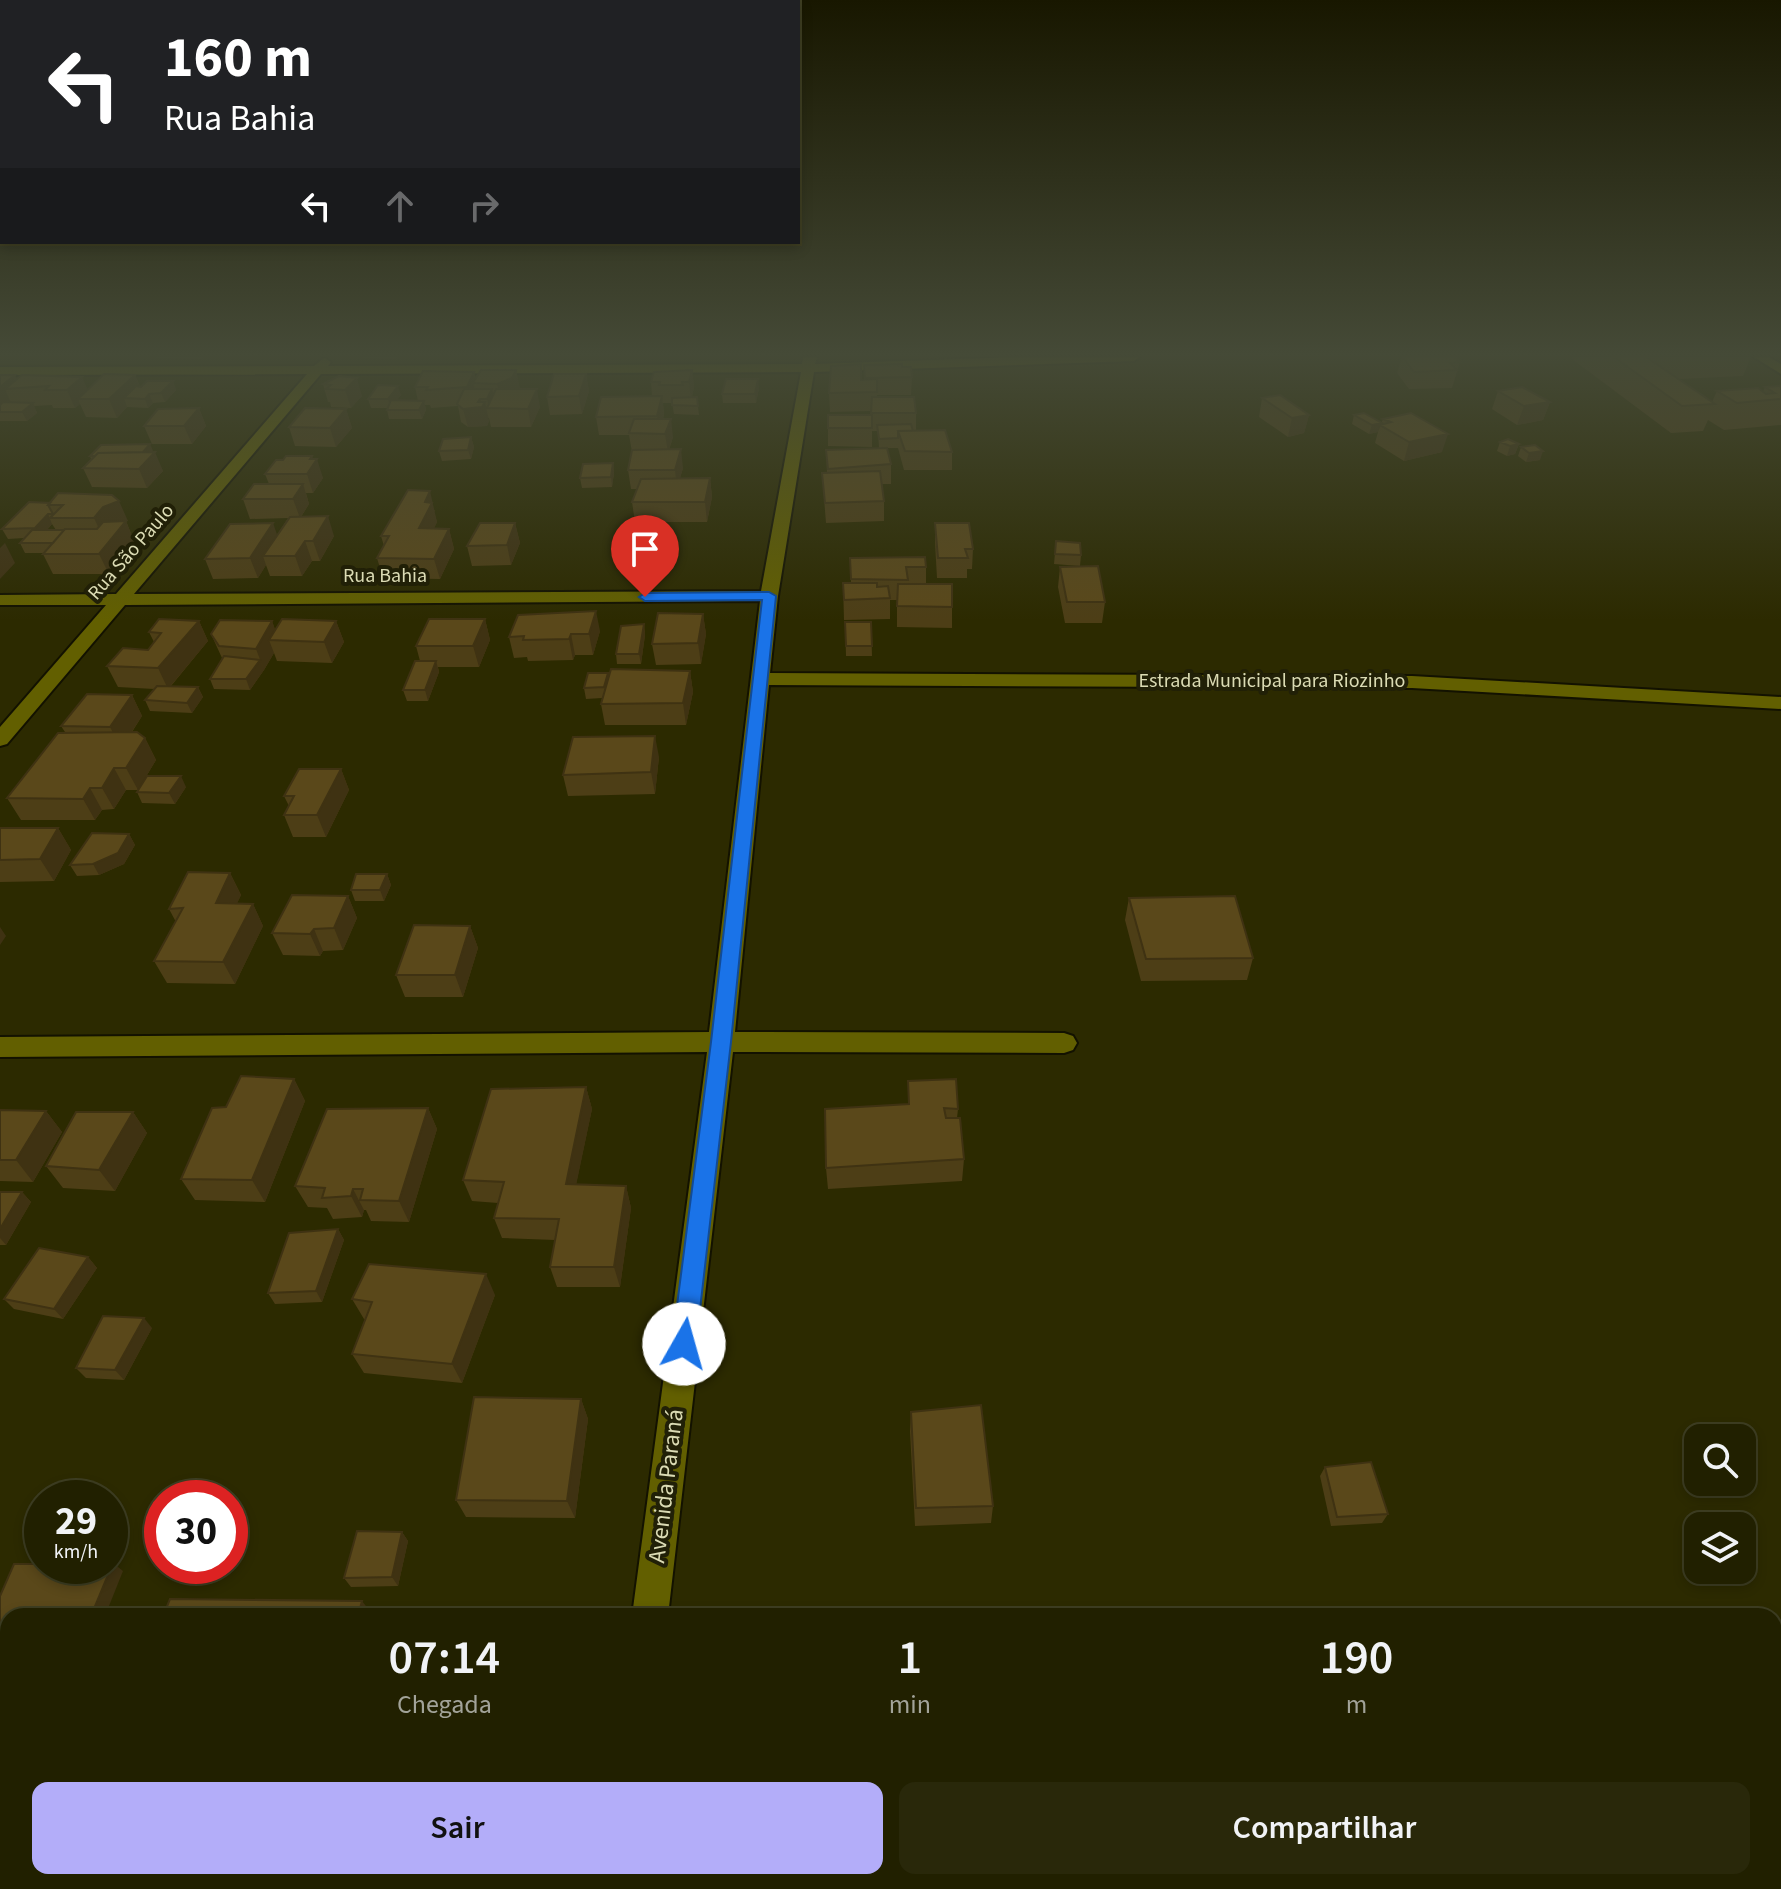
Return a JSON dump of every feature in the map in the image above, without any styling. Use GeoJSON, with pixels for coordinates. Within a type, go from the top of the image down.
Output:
{"type":"FeatureCollection","features":[{"type":"Feature","properties":{"kind":"street","name":"Rua São Paulo"},"geometry":{"type":"LineString","coordinates":[[0,740],[252,445]]}},
{"type":"Feature","properties":{"kind":"street","name":"Avenida Paraná"},"geometry":{"type":"LineString","coordinates":[[651,1608],[721,1042],[769,596],[796,445]]}},
{"type":"Feature","properties":{"kind":"street","name":"Rua Bahia"},"geometry":{"type":"LineString","coordinates":[[0,600],[769,596]]}},
{"type":"Feature","properties":{"kind":"street","name":"Estrada Municipal para Riozinho"},"geometry":{"type":"LineString","coordinates":[[762,679],[1412,682],[1781,703]]}},
{"type":"Feature","properties":{"kind":"street"},"geometry":{"type":"LineString","coordinates":[[0,1047],[1064,1043]]}},
{"type":"Feature","properties":{"kind":"building"},"geometry":{"type":"Polygon","coordinates":[[[101,445],[149,445],[143,452],[90,456],[101,445]]]}},
{"type":"Feature","properties":{"kind":"building"},"geometry":{"type":"Polygon","coordinates":[[[441,445],[469,445],[468,450],[439,451],[441,445]]]}},
{"type":"Feature","properties":{"kind":"building"},"geometry":{"type":"Polygon","coordinates":[[[903,445],[950,445],[952,452],[905,451],[903,445]]]}},
{"type":"Feature","properties":{"kind":"building"},"geometry":{"type":"Polygon","coordinates":[[[1535,445],[1543,451],[1529,453],[1521,447],[1535,445]]]}},
{"type":"Feature","properties":{"kind":"building"},"geometry":{"type":"Polygon","coordinates":[[[887,448],[891,464],[828,469],[826,450],[887,448]]]}},
{"type":"Feature","properties":{"kind":"building"},"geometry":{"type":"Polygon","coordinates":[[[681,449],[675,470],[628,470],[632,450],[681,449]]]}},
{"type":"Feature","properties":{"kind":"building"},"geometry":{"type":"Polygon","coordinates":[[[155,452],[139,469],[83,468],[98,453],[155,452]]]}},
{"type":"Feature","properties":{"kind":"building"},"geometry":{"type":"Polygon","coordinates":[[[286,456],[312,456],[310,459],[317,459],[307,474],[265,474],[276,460],[283,460],[286,456]]]}},
{"type":"Feature","properties":{"kind":"building"},"geometry":{"type":"Polygon","coordinates":[[[613,463],[611,477],[580,478],[583,464],[613,463]]]}},
{"type":"Feature","properties":{"kind":"building"},"geometry":{"type":"Polygon","coordinates":[[[880,471],[884,501],[825,503],[822,473],[880,471]]]}},
{"type":"Feature","properties":{"kind":"building"},"geometry":{"type":"Polygon","coordinates":[[[710,478],[705,502],[632,502],[641,479],[710,478]]]}},
{"type":"Feature","properties":{"kind":"building"},"geometry":{"type":"Polygon","coordinates":[[[254,484],[303,484],[293,499],[243,499],[254,484]]]}},
{"type":"Feature","properties":{"kind":"building"},"geometry":{"type":"Polygon","coordinates":[[[408,490],[430,491],[425,502],[432,503],[419,528],[449,529],[434,559],[377,558],[389,536],[381,536],[408,490]]]}},
{"type":"Feature","properties":{"kind":"building"},"geometry":{"type":"Polygon","coordinates":[[[58,493],[112,495],[119,501],[103,507],[94,518],[50,518],[63,505],[48,505],[58,493]]]}},
{"type":"Feature","properties":{"kind":"building"},"geometry":{"type":"Polygon","coordinates":[[[29,502],[50,503],[48,505],[53,514],[48,514],[35,528],[2,529],[29,502]]]}},
{"type":"Feature","properties":{"kind":"building"},"geometry":{"type":"Polygon","coordinates":[[[328,516],[313,541],[305,541],[295,556],[263,556],[290,517],[328,516]]]}},
{"type":"Feature","properties":{"kind":"building"},"geometry":{"type":"Polygon","coordinates":[[[126,521],[99,554],[43,554],[65,529],[97,529],[103,522],[126,521]]]}},
{"type":"Feature","properties":{"kind":"building"},"geometry":{"type":"Polygon","coordinates":[[[273,523],[250,558],[205,559],[230,524],[273,523]]]}},
{"type":"Feature","properties":{"kind":"building"},"geometry":{"type":"Polygon","coordinates":[[[480,523],[515,523],[507,545],[467,546],[480,523]]]}},
{"type":"Feature","properties":{"kind":"building"},"geometry":{"type":"Polygon","coordinates":[[[935,523],[969,523],[973,549],[965,549],[968,558],[938,558],[935,523]]]}},
{"type":"Feature","properties":{"kind":"building"},"geometry":{"type":"Polygon","coordinates":[[[32,530],[64,530],[53,543],[20,543],[32,530]]]}},
{"type":"Feature","properties":{"kind":"building"},"geometry":{"type":"Polygon","coordinates":[[[1056,541],[1080,543],[1081,555],[1055,554],[1056,541]]]}},
{"type":"Feature","properties":{"kind":"building"},"geometry":{"type":"Polygon","coordinates":[[[925,557],[926,567],[906,567],[908,580],[851,579],[850,558],[925,557]]]}},
{"type":"Feature","properties":{"kind":"building"},"geometry":{"type":"Polygon","coordinates":[[[1098,566],[1105,602],[1067,602],[1060,567],[1098,566]]]}},
{"type":"Feature","properties":{"kind":"building"},"geometry":{"type":"Polygon","coordinates":[[[843,583],[888,586],[890,598],[844,600],[843,583]]]}},
{"type":"Feature","properties":{"kind":"building"},"geometry":{"type":"Polygon","coordinates":[[[898,584],[952,584],[952,607],[897,606],[898,584]]]}},
{"type":"Feature","properties":{"kind":"building"},"geometry":{"type":"Polygon","coordinates":[[[596,611],[589,634],[571,634],[569,639],[523,640],[524,636],[509,637],[518,615],[596,611]]]}},
{"type":"Feature","properties":{"kind":"building"},"geometry":{"type":"Polygon","coordinates":[[[658,613],[703,614],[698,643],[652,644],[658,613]]]}},
{"type":"Feature","properties":{"kind":"building"},"geometry":{"type":"Polygon","coordinates":[[[159,619],[199,621],[158,668],[107,666],[123,648],[148,650],[161,633],[149,632],[159,619]]]}},
{"type":"Feature","properties":{"kind":"building"},"geometry":{"type":"Polygon","coordinates":[[[282,619],[336,621],[324,642],[269,640],[282,619]]]}},
{"type":"Feature","properties":{"kind":"building"},"geometry":{"type":"Polygon","coordinates":[[[429,619],[485,619],[473,646],[416,646],[429,619]]]}},
{"type":"Feature","properties":{"kind":"building"},"geometry":{"type":"Polygon","coordinates":[[[220,620],[272,621],[256,649],[219,646],[211,634],[220,620]]]}},
{"type":"Feature","properties":{"kind":"building"},"geometry":{"type":"Polygon","coordinates":[[[845,622],[871,622],[872,646],[846,646],[845,622]]]}},
{"type":"Feature","properties":{"kind":"building"},"geometry":{"type":"Polygon","coordinates":[[[644,624],[639,654],[616,654],[621,626],[644,624]]]}},
{"type":"Feature","properties":{"kind":"building"},"geometry":{"type":"Polygon","coordinates":[[[224,656],[260,660],[246,679],[210,679],[224,656]]]}},
{"type":"Feature","properties":{"kind":"building"},"geometry":{"type":"Polygon","coordinates":[[[415,661],[436,661],[425,690],[403,690],[415,661]]]}},
{"type":"Feature","properties":{"kind":"building"},"geometry":{"type":"Polygon","coordinates":[[[611,669],[690,671],[683,703],[601,704],[611,669]]]}},
{"type":"Feature","properties":{"kind":"building"},"geometry":{"type":"Polygon","coordinates":[[[588,673],[608,673],[604,687],[584,688],[588,673]]]}},
{"type":"Feature","properties":{"kind":"building"},"geometry":{"type":"Polygon","coordinates":[[[157,686],[198,687],[187,703],[145,700],[157,686]]]}},
{"type":"Feature","properties":{"kind":"building"},"geometry":{"type":"Polygon","coordinates":[[[87,694],[132,695],[110,727],[61,726],[87,694]]]}},
{"type":"Feature","properties":{"kind":"building"},"geometry":{"type":"Polygon","coordinates":[[[137,732],[145,738],[126,768],[114,768],[102,788],[90,788],[83,799],[7,798],[58,733],[137,732]]]}},
{"type":"Feature","properties":{"kind":"building"},"geometry":{"type":"Polygon","coordinates":[[[655,736],[651,772],[563,775],[573,737],[655,736]]]}},
{"type":"Feature","properties":{"kind":"building"},"geometry":{"type":"Polygon","coordinates":[[[299,769],[341,769],[317,815],[284,815],[294,796],[284,796],[299,769]]]}},
{"type":"Feature","properties":{"kind":"building"},"geometry":{"type":"Polygon","coordinates":[[[147,776],[181,776],[169,793],[137,792],[147,776]]]}},
{"type":"Feature","properties":{"kind":"building"},"geometry":{"type":"Polygon","coordinates":[[[0,828],[58,828],[40,859],[0,860],[0,828]]]}},
{"type":"Feature","properties":{"kind":"building"},"geometry":{"type":"Polygon","coordinates":[[[92,833],[129,834],[118,853],[93,864],[70,865],[92,833]]]}},
{"type":"Feature","properties":{"kind":"building"},"geometry":{"type":"Polygon","coordinates":[[[188,872],[230,873],[216,903],[253,904],[223,962],[154,961],[183,908],[169,909],[188,872]]]}},
{"type":"Feature","properties":{"kind":"building"},"geometry":{"type":"Polygon","coordinates":[[[356,874],[387,874],[380,890],[351,890],[356,874]]]}},
{"type":"Feature","properties":{"kind":"building"},"geometry":{"type":"Polygon","coordinates":[[[292,895],[348,896],[334,928],[314,929],[310,934],[272,933],[292,895]]]}},
{"type":"Feature","properties":{"kind":"building"},"geometry":{"type":"Polygon","coordinates":[[[1235,896],[1253,958],[1146,959],[1129,898],[1235,896]]]}},
{"type":"Feature","properties":{"kind":"building"},"geometry":{"type":"Polygon","coordinates":[[[414,925],[470,926],[455,975],[396,975],[414,925]]]}},
{"type":"Feature","properties":{"kind":"building"},"geometry":{"type":"Polygon","coordinates":[[[241,1076],[294,1079],[252,1180],[181,1179],[212,1108],[226,1107],[241,1076]]]}},
{"type":"Feature","properties":{"kind":"building"},"geometry":{"type":"Polygon","coordinates":[[[956,1079],[958,1109],[944,1108],[946,1118],[960,1118],[964,1159],[826,1168],[825,1109],[909,1104],[908,1081],[956,1079]]]}},
{"type":"Feature","properties":{"kind":"building"},"geometry":{"type":"Polygon","coordinates":[[[586,1087],[566,1184],[626,1186],[614,1267],[550,1267],[559,1219],[494,1218],[504,1182],[463,1180],[491,1089],[586,1087]]]}},
{"type":"Feature","properties":{"kind":"building"},"geometry":{"type":"Polygon","coordinates":[[[428,1108],[399,1201],[360,1200],[363,1189],[353,1189],[351,1196],[322,1198],[325,1188],[295,1186],[327,1109],[428,1108]]]}},
{"type":"Feature","properties":{"kind":"building"},"geometry":{"type":"Polygon","coordinates":[[[0,1110],[46,1111],[16,1160],[0,1160],[0,1110]]]}},
{"type":"Feature","properties":{"kind":"building"},"geometry":{"type":"Polygon","coordinates":[[[76,1112],[133,1112],[99,1170],[46,1166],[76,1112]]]}},
{"type":"Feature","properties":{"kind":"building"},"geometry":{"type":"Polygon","coordinates":[[[0,1192],[22,1192],[0,1229],[0,1192]]]}},
{"type":"Feature","properties":{"kind":"building"},"geometry":{"type":"Polygon","coordinates":[[[338,1229],[316,1291],[268,1293],[289,1233],[338,1229]]]}},
{"type":"Feature","properties":{"kind":"building"},"geometry":{"type":"Polygon","coordinates":[[[39,1248],[88,1257],[54,1309],[4,1299],[39,1248]]]}},
{"type":"Feature","properties":{"kind":"building"},"geometry":{"type":"Polygon","coordinates":[[[369,1264],[486,1274],[452,1364],[352,1354],[372,1302],[352,1299],[369,1264]]]}},
{"type":"Feature","properties":{"kind":"building"},"geometry":{"type":"Polygon","coordinates":[[[103,1316],[144,1318],[115,1370],[76,1368],[103,1316]]]}},
{"type":"Feature","properties":{"kind":"building"},"geometry":{"type":"Polygon","coordinates":[[[474,1397],[581,1399],[567,1501],[456,1500],[474,1397]]]}},
{"type":"Feature","properties":{"kind":"building"},"geometry":{"type":"Polygon","coordinates":[[[981,1405],[993,1506],[916,1508],[911,1412],[981,1405]]]}},
{"type":"Feature","properties":{"kind":"building"},"geometry":{"type":"Polygon","coordinates":[[[1371,1462],[1388,1514],[1337,1517],[1325,1467],[1371,1462]]]}},
{"type":"Feature","properties":{"kind":"building"},"geometry":{"type":"Polygon","coordinates":[[[357,1531],[402,1532],[392,1577],[344,1578],[357,1531]]]}},
{"type":"Feature","properties":{"kind":"building"},"geometry":{"type":"Polygon","coordinates":[[[14,1564],[24,1564],[24,1584],[104,1584],[94,1608],[0,1608],[0,1596],[14,1564]]]}},
{"type":"Feature","properties":{"kind":"building"},"geometry":{"type":"Polygon","coordinates":[[[170,1599],[362,1601],[360,1608],[166,1608],[170,1599]]]}},
{"type":"Feature","properties":{"kind":"route"},"geometry":{"type":"LineString","coordinates":[[645,597],[769,596],[721,1042],[684,1344]]}}]}
